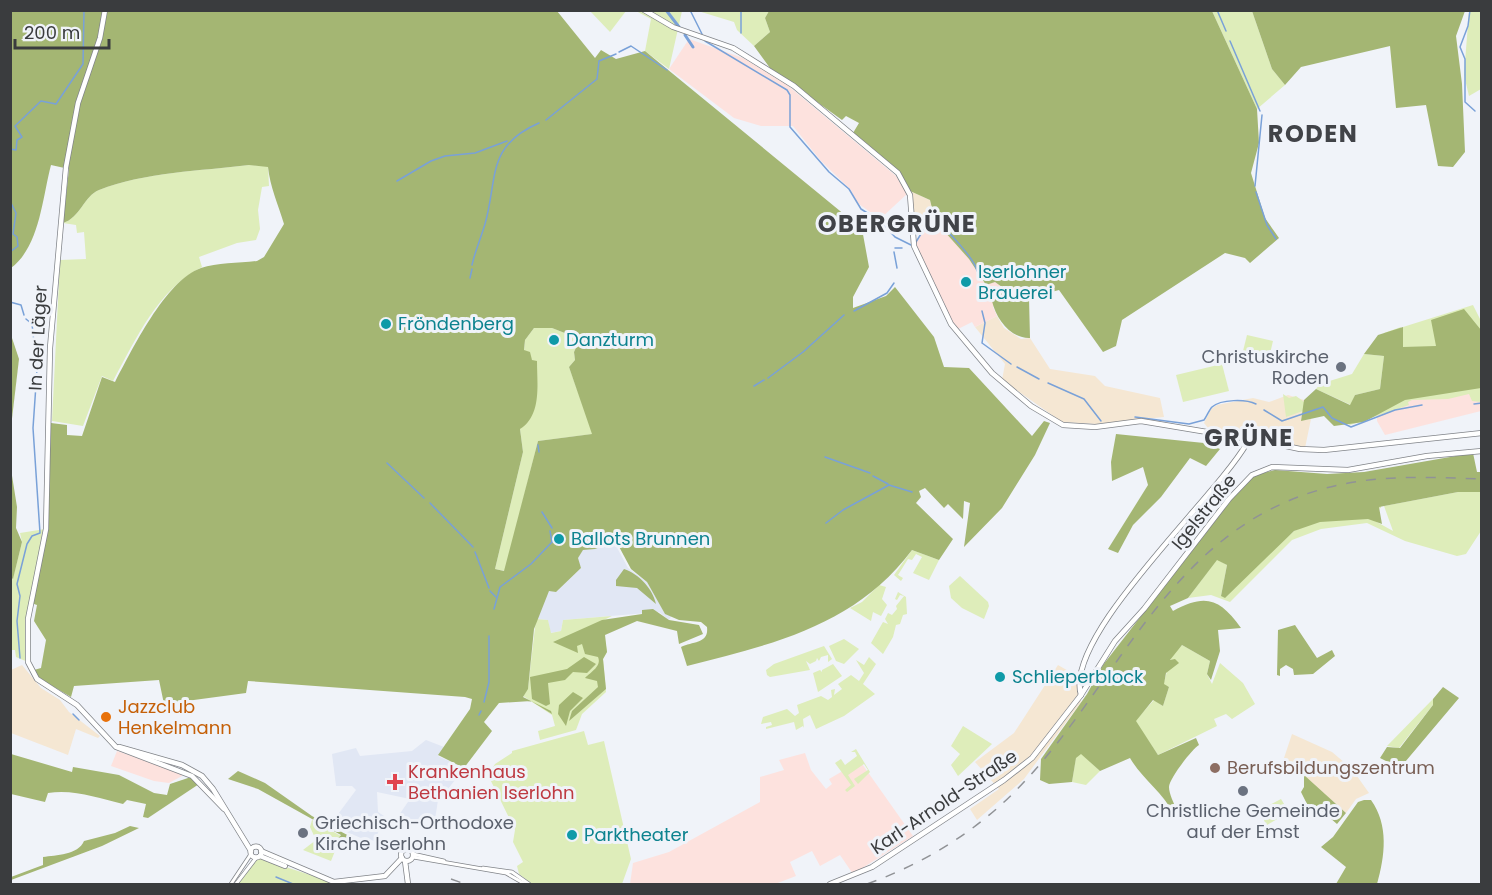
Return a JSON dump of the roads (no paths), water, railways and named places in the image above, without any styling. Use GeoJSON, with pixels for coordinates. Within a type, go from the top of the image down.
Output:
{"type":"FeatureCollection","features":[{"type":"Feature","properties":{"kind":"main road","name":"In der Läger"},"geometry":{"type":"LineString","coordinates":[[105,10],[100,38],[78,103],[66,167],[50,348],[46,529],[27,630],[31,670],[37,679],[76,705],[116,747],[182,765],[202,777],[208,782],[252,851]]}},
{"type":"Feature","properties":{"kind":"main road"},"geometry":{"type":"LineString","coordinates":[[644,10],[673,27],[733,48],[794,86],[853,134],[906,182],[911,200],[914,244],[954,327],[1005,385],[1058,422],[1095,427],[1141,421],[1300,449],[1324,450],[1482,433]]}},
{"type":"Feature","properties":{"kind":"main road"},"geometry":{"type":"LineString","coordinates":[[1082,695],[1079,687],[1083,670],[1100,629],[1115,604],[1181,528],[1249,434],[1253,439]]}},
{"type":"Feature","properties":{"kind":"main road","name":"Igelstraße"},"geometry":{"type":"LineString","coordinates":[[1082,695],[1115,641],[1144,609],[1228,499],[1245,480],[1259,471],[1280,467],[1348,470],[1427,456],[1482,451]]}},
{"type":"Feature","properties":{"kind":"main road"},"geometry":{"type":"LineString","coordinates":[[1083,670],[1094,676]]}},
{"type":"Feature","properties":{"kind":"main road","name":"Karl-Arnold-Straße"},"geometry":{"type":"LineString","coordinates":[[830,885],[872,867],[1019,769],[1050,738],[1082,695]]}},
{"type":"Feature","properties":{"kind":"main road"},"geometry":{"type":"LineString","coordinates":[[252,851],[259,855]]}},
{"type":"Feature","properties":{"kind":"main road"},"geometry":{"type":"LineString","coordinates":[[252,851],[336,882],[382,877],[389,872],[395,860],[407,858],[408,882]]}},
{"type":"Feature","properties":{"kind":"street"},"geometry":{"type":"LineString","coordinates":[[231,885],[252,851]]}},
{"type":"Feature","properties":{"kind":"street"},"geometry":{"type":"LineString","coordinates":[[236,885],[259,855]]}},
{"type":"Feature","properties":{"kind":"street"},"geometry":{"type":"LineString","coordinates":[[407,858],[507,871],[519,876],[527,885]]}},
{"type":"Feature","properties":{"kind":"waterway"},"geometry":{"type":"LineString","coordinates":[[10,149],[16,150],[17,140],[22,137],[15,126],[41,101],[56,104],[83,64],[84,10]]}},
{"type":"Feature","properties":{"kind":"waterway"},"geometry":{"type":"LineString","coordinates":[[666,10],[679,27]]}},
{"type":"Feature","properties":{"kind":"waterway"},"geometry":{"type":"LineString","coordinates":[[690,10],[702,34]]}},
{"type":"Feature","properties":{"kind":"waterway"},"geometry":{"type":"LineString","coordinates":[[741,10],[741,33]]}},
{"type":"Feature","properties":{"kind":"waterway"},"geometry":{"type":"LineString","coordinates":[[1217,10],[1226,31]]}},
{"type":"Feature","properties":{"kind":"waterway"},"geometry":{"type":"LineString","coordinates":[[1470,10],[1468,26],[1460,47],[1465,59],[1465,102],[1475,111]]}},
{"type":"Feature","properties":{"kind":"waterway"},"geometry":{"type":"LineString","coordinates":[[685,35],[693,47]]}},
{"type":"Feature","properties":{"kind":"waterway"},"geometry":{"type":"LineString","coordinates":[[705,41],[787,90],[790,95],[790,127],[829,172],[849,189],[861,209],[880,221],[895,237],[911,245],[916,242],[927,224],[935,221],[959,244],[977,271]]}},
{"type":"Feature","properties":{"kind":"waterway"},"geometry":{"type":"LineString","coordinates":[[1230,41],[1260,111]]}},
{"type":"Feature","properties":{"kind":"waterway"},"geometry":{"type":"LineString","coordinates":[[619,52],[631,46],[667,70]]}},
{"type":"Feature","properties":{"kind":"waterway"},"geometry":{"type":"LineString","coordinates":[[546,120],[597,79],[599,61],[616,54]]}},
{"type":"Feature","properties":{"kind":"waterway"},"geometry":{"type":"LineString","coordinates":[[1255,186],[1262,115]]}},
{"type":"Feature","properties":{"kind":"waterway"},"geometry":{"type":"LineString","coordinates":[[472,265],[485,224],[497,165],[502,153],[522,132],[539,123]]}},
{"type":"Feature","properties":{"kind":"waterway"},"geometry":{"type":"LineString","coordinates":[[397,181],[431,161],[445,156],[475,153],[507,141]]}},
{"type":"Feature","properties":{"kind":"waterway"},"geometry":{"type":"LineString","coordinates":[[10,181],[10,191]]}},
{"type":"Feature","properties":{"kind":"waterway"},"geometry":{"type":"LineString","coordinates":[[1256,192],[1267,225],[1276,239]]}},
{"type":"Feature","properties":{"kind":"waterway"},"geometry":{"type":"LineString","coordinates":[[10,201],[16,213],[13,234],[17,237],[18,246],[10,252]]}},
{"type":"Feature","properties":{"kind":"waterway"},"geometry":{"type":"LineString","coordinates":[[895,248],[902,248]]}},
{"type":"Feature","properties":{"kind":"waterway"},"geometry":{"type":"LineString","coordinates":[[894,252],[897,268]]}},
{"type":"Feature","properties":{"kind":"waterway"},"geometry":{"type":"LineString","coordinates":[[470,278],[472,269]]}},
{"type":"Feature","properties":{"kind":"waterway"},"geometry":{"type":"LineString","coordinates":[[854,311],[887,293],[894,283]]}},
{"type":"Feature","properties":{"kind":"waterway"},"geometry":{"type":"LineString","coordinates":[[10,302],[21,305],[24,315]]}},
{"type":"Feature","properties":{"kind":"waterway"},"geometry":{"type":"LineString","coordinates":[[982,311],[985,323],[982,343],[1011,364]]}},
{"type":"Feature","properties":{"kind":"waterway"},"geometry":{"type":"LineString","coordinates":[[768,378],[803,352],[844,315]]}},
{"type":"Feature","properties":{"kind":"waterway"},"geometry":{"type":"LineString","coordinates":[[20,658],[17,621],[20,596],[17,584],[27,544],[32,536],[40,533],[33,428],[37,370],[32,324],[26,319]]}},
{"type":"Feature","properties":{"kind":"waterway"},"geometry":{"type":"LineString","coordinates":[[1017,367],[1039,379]]}},
{"type":"Feature","properties":{"kind":"waterway"},"geometry":{"type":"LineString","coordinates":[[754,386],[764,380]]}},
{"type":"Feature","properties":{"kind":"waterway"},"geometry":{"type":"LineString","coordinates":[[1048,383],[1084,399],[1101,421]]}},
{"type":"Feature","properties":{"kind":"waterway"},"geometry":{"type":"LineString","coordinates":[[1135,417],[1189,424],[1204,420],[1212,407],[1221,402],[1240,401],[1256,404]]}},
{"type":"Feature","properties":{"kind":"waterway"},"geometry":{"type":"LineString","coordinates":[[1474,404],[1482,403]]}},
{"type":"Feature","properties":{"kind":"waterway"},"geometry":{"type":"LineString","coordinates":[[1264,410],[1282,421],[1323,407],[1332,418],[1351,427],[1395,410],[1422,405]]}},
{"type":"Feature","properties":{"kind":"waterway"},"geometry":{"type":"LineString","coordinates":[[538,445],[539,452]]}},
{"type":"Feature","properties":{"kind":"waterway"},"geometry":{"type":"LineString","coordinates":[[825,457],[870,473]]}},
{"type":"Feature","properties":{"kind":"waterway"},"geometry":{"type":"LineString","coordinates":[[387,463],[424,498]]}},
{"type":"Feature","properties":{"kind":"waterway"},"geometry":{"type":"LineString","coordinates":[[873,476],[888,484]]}},
{"type":"Feature","properties":{"kind":"waterway"},"geometry":{"type":"LineString","coordinates":[[826,523],[843,510],[889,485],[912,492]]}},
{"type":"Feature","properties":{"kind":"waterway"},"geometry":{"type":"LineString","coordinates":[[430,503],[473,547]]}},
{"type":"Feature","properties":{"kind":"waterway"},"geometry":{"type":"LineString","coordinates":[[542,512],[552,528]]}},
{"type":"Feature","properties":{"kind":"waterway"},"geometry":{"type":"LineString","coordinates":[[550,531],[552,542]]}},
{"type":"Feature","properties":{"kind":"waterway"},"geometry":{"type":"LineString","coordinates":[[494,609],[500,587],[531,564],[552,542],[559,539]]}},
{"type":"Feature","properties":{"kind":"waterway"},"geometry":{"type":"LineString","coordinates":[[475,552],[489,588]]}},
{"type":"Feature","properties":{"kind":"waterway"},"geometry":{"type":"LineString","coordinates":[[490,591],[496,597]]}},
{"type":"Feature","properties":{"kind":"waterway"},"geometry":{"type":"LineString","coordinates":[[484,702],[489,682],[489,636]]}},
{"type":"Feature","properties":{"kind":"waterway"},"geometry":{"type":"LineString","coordinates":[[479,715],[481,711]]}},
{"type":"Feature","properties":{"kind":"waterway"},"geometry":{"type":"LineString","coordinates":[[73,714],[79,720]]}},
{"type":"Feature","properties":{"kind":"waterway"},"geometry":{"type":"LineString","coordinates":[[276,877],[293,884]]}},
{"type":"Feature","properties":{"kind":"railway"},"geometry":{"type":"LineString","coordinates":[[867,884],[932,855],[972,829],[1008,798],[1059,741],[1152,613],[1186,574],[1224,539],[1268,511],[1319,490],[1339,485],[1400,478],[1482,479]]}},
{"type":"Feature","properties":{"kind":"railway"},"geometry":{"type":"LineString","coordinates":[[451,879],[465,884]]}},
{"type":"Feature","properties":{"kind":"place","name":"Iserlohner Brauerei"},"geometry":{"type":"Point","coordinates":[966,282]}},
{"type":"Feature","properties":{"kind":"place","name":"Fröndenberg"},"geometry":{"type":"Point","coordinates":[386,324]}},
{"type":"Feature","properties":{"kind":"place","name":"Danzturm"},"geometry":{"type":"Point","coordinates":[554,340]}},
{"type":"Feature","properties":{"kind":"place","name":"Christuskirche Roden"},"geometry":{"type":"Point","coordinates":[1341,367]}},
{"type":"Feature","properties":{"kind":"place","name":"Ballots Brunnen"},"geometry":{"type":"Point","coordinates":[559,539]}},
{"type":"Feature","properties":{"kind":"place","name":"Schlieperblock"},"geometry":{"type":"Point","coordinates":[1000,677]}},
{"type":"Feature","properties":{"kind":"place","name":"Jazzclub Henkelmann"},"geometry":{"type":"Point","coordinates":[106,717]}},
{"type":"Feature","properties":{"kind":"place","name":"Berufsbildungszentrum"},"geometry":{"type":"Point","coordinates":[1215,768]}},
{"type":"Feature","properties":{"kind":"place","name":"Krankenhaus Bethanien Iserlohn"},"geometry":{"type":"Point","coordinates":[395,782]}},
{"type":"Feature","properties":{"kind":"place","name":"Christliche Gemeinde auf der Emst"},"geometry":{"type":"Point","coordinates":[1243,791]}},
{"type":"Feature","properties":{"kind":"place","name":"Griechisch-Orthodoxe Kirche Iserlohn"},"geometry":{"type":"Point","coordinates":[303,833]}},
{"type":"Feature","properties":{"kind":"place","name":"Parktheater"},"geometry":{"type":"Point","coordinates":[572,835]}},
{"type":"Feature","properties":{"kind":"district","name":"RODEN"},"geometry":{"type":"Point","coordinates":[1313,134]}},
{"type":"Feature","properties":{"kind":"district","name":"OBERGRÜNE"},"geometry":{"type":"Point","coordinates":[897,224]}},
{"type":"Feature","properties":{"kind":"district","name":"GRÜNE"},"geometry":{"type":"Point","coordinates":[1249,438]}}]}
